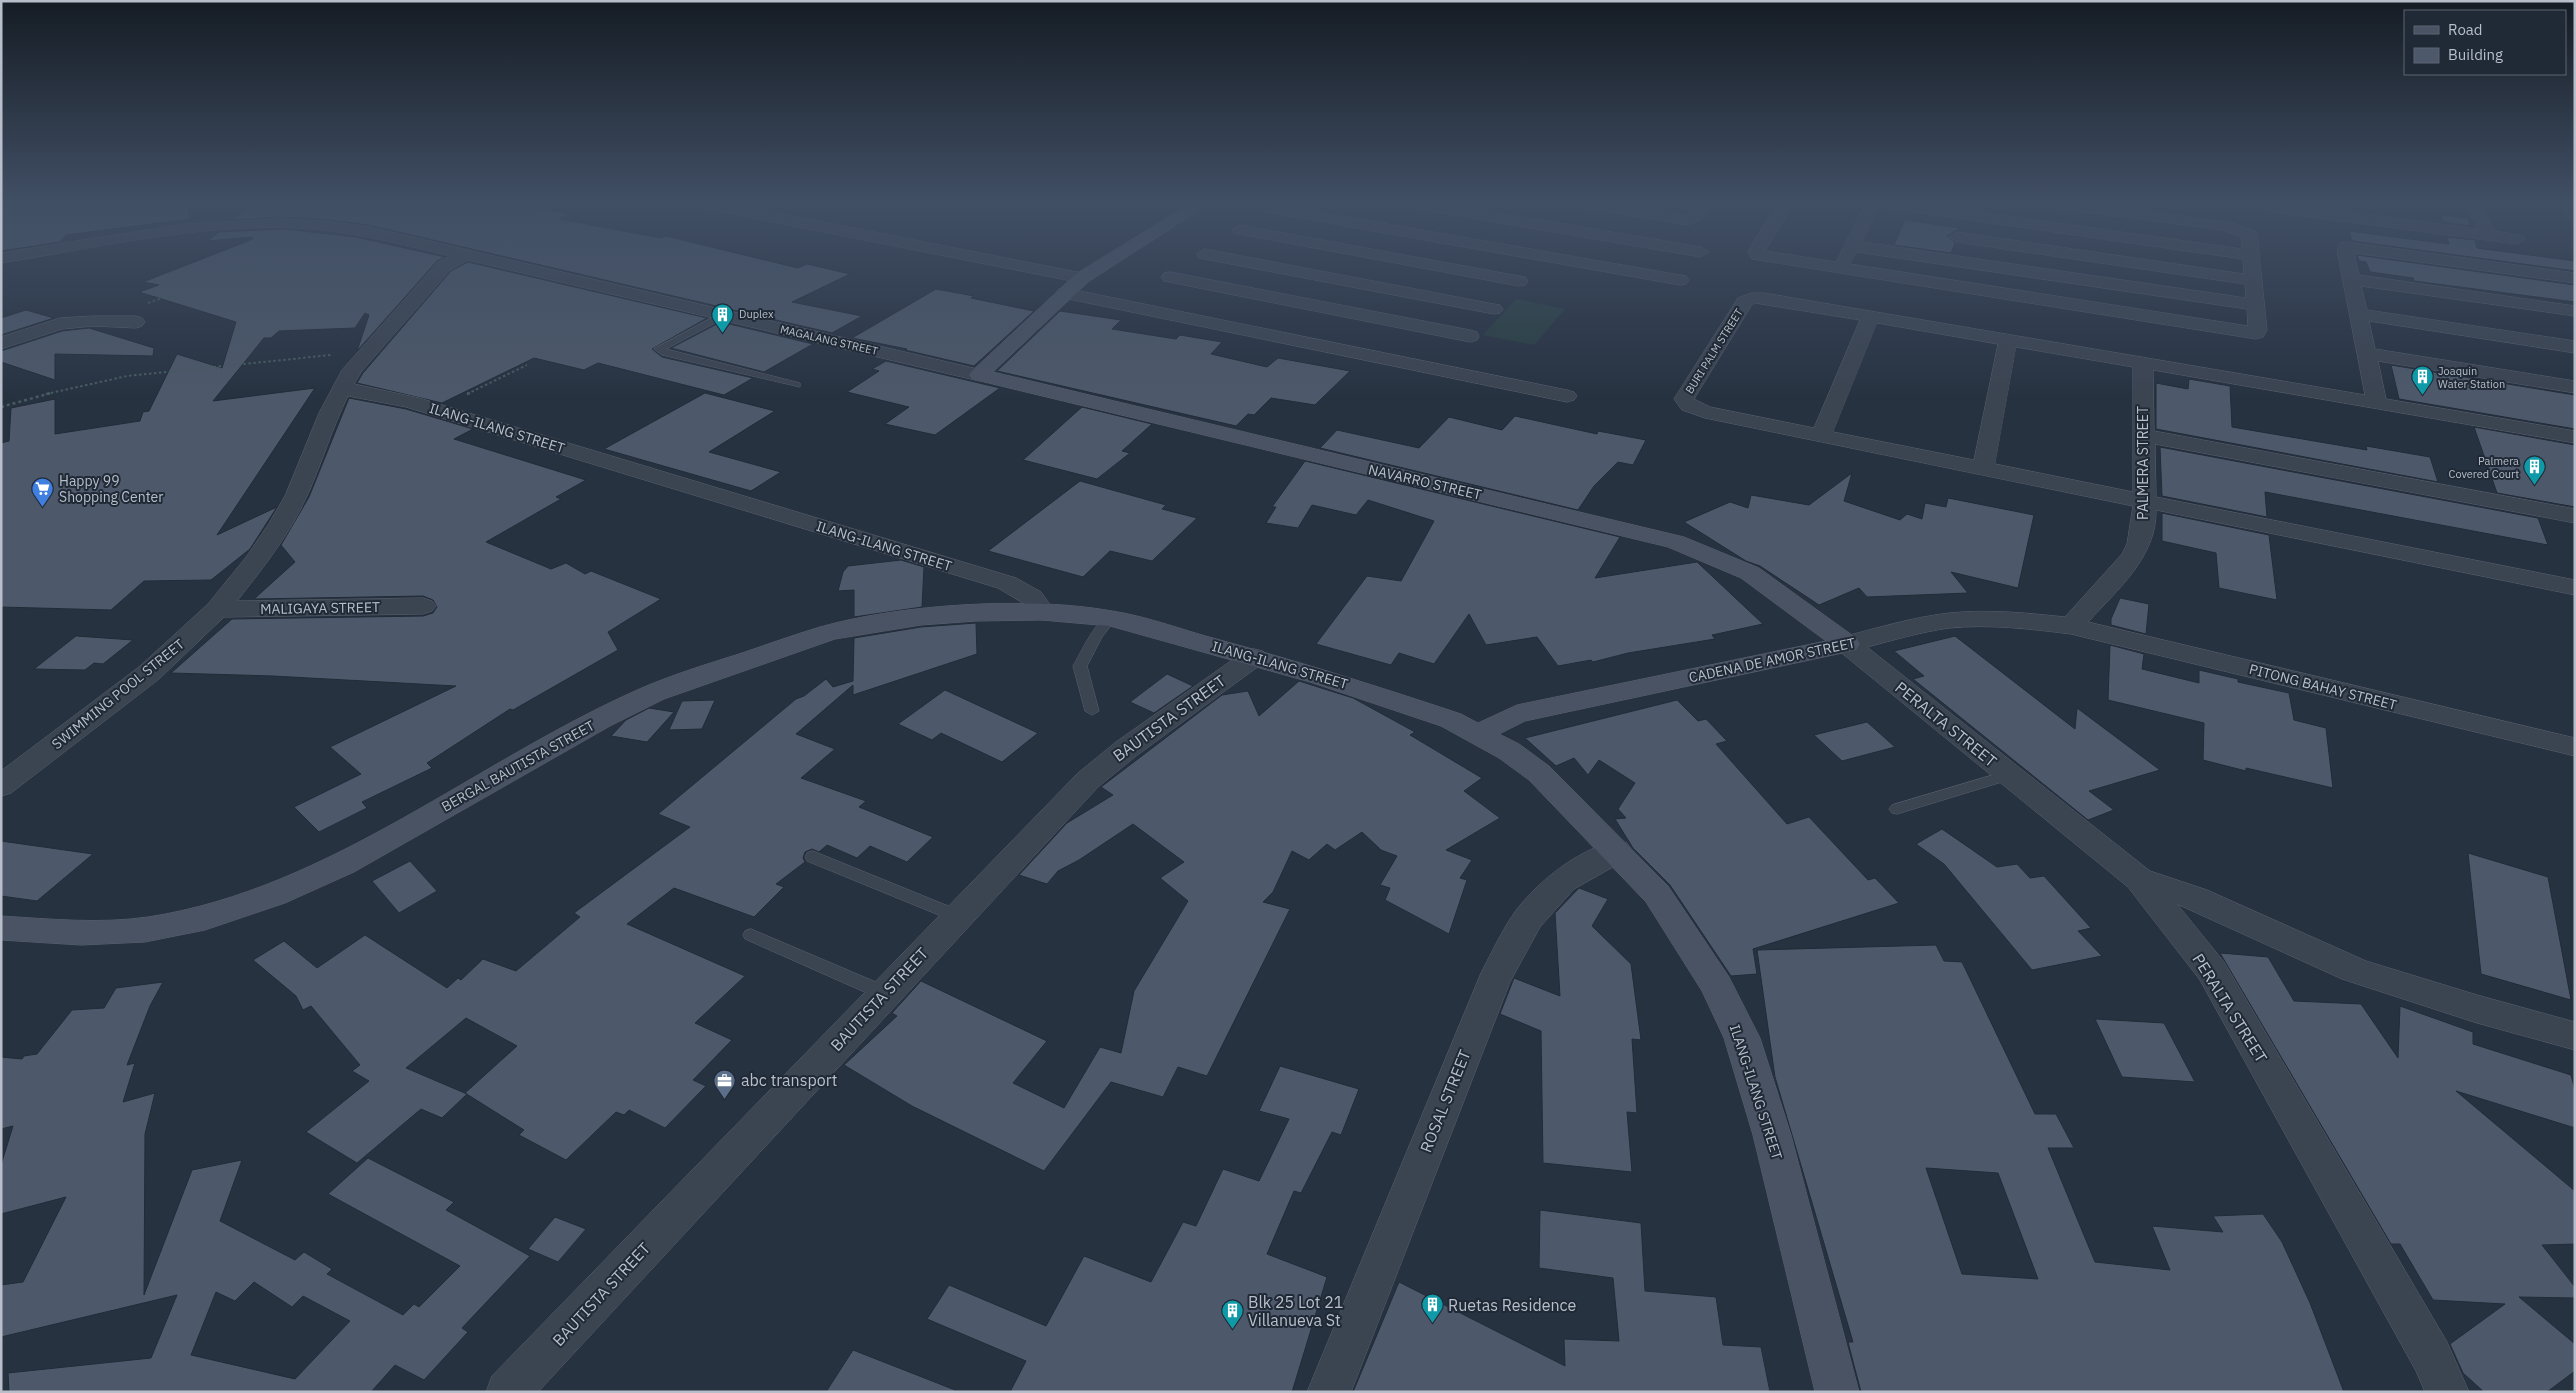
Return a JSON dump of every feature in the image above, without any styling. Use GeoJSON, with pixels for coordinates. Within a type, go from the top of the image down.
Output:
{"type":"FeatureCollection","features":[{"type":"Feature","properties":{"kind":"street","name":"SWIMMING POOL STREET"},"geometry":{"type":"LineString","coordinates":[[1,786],[149,673],[217,609],[256,561],[280,525],[296,496],[341,389],[366,352],[443,267]]}},
{"type":"Feature","properties":{"kind":"street","name":"MAGALANG STREET"},"geometry":{"type":"LineString","coordinates":[[510,267],[979,375]]}},
{"type":"Feature","properties":{"kind":"street"},"geometry":{"type":"LineString","coordinates":[[1026,267],[1082,278]]}},
{"type":"Feature","properties":{"kind":"street"},"geometry":{"type":"LineString","coordinates":[[979,375],[1065,293],[1082,278],[1100,267]]}},
{"type":"Feature","properties":{"kind":"street"},"geometry":{"type":"LineString","coordinates":[[1273,267],[1494,309]]}},
{"type":"Feature","properties":{"kind":"street"},"geometry":{"type":"LineString","coordinates":[[1286,325],[1355,267]]}},
{"type":"Feature","properties":{"kind":"street"},"geometry":{"type":"LineString","coordinates":[[1442,267],[1519,281]]}},
{"type":"Feature","properties":{"kind":"street"},"geometry":{"type":"LineString","coordinates":[[1455,353],[1531,267]]}},
{"type":"Feature","properties":{"kind":"street"},"geometry":{"type":"LineString","coordinates":[[1605,267],[1680,280]]}},
{"type":"Feature","properties":{"kind":"street"},"geometry":{"type":"LineString","coordinates":[[1827,267],[2244,332],[2256,332],[2258,330],[2251,267]]}},
{"type":"Feature","properties":{"kind":"street"},"geometry":{"type":"LineString","coordinates":[[1997,267],[2255,305]]}},
{"type":"Feature","properties":{"kind":"street"},"geometry":{"type":"LineString","coordinates":[[2163,267],[2252,280]]}},
{"type":"Feature","properties":{"kind":"street"},"geometry":{"type":"LineString","coordinates":[[2349,267],[2377,403]]}},
{"type":"Feature","properties":{"kind":"street"},"geometry":{"type":"LineString","coordinates":[[2494,267],[2575,278]]}},
{"type":"Feature","properties":{"kind":"street"},"geometry":{"type":"LineString","coordinates":[[1170,277],[1310,305],[1455,353],[1566,396]]}},
{"type":"Feature","properties":{"kind":"street"},"geometry":{"type":"LineString","coordinates":[[2352,279],[2575,312]]}},
{"type":"Feature","properties":{"kind":"street"},"geometry":{"type":"LineString","coordinates":[[1065,293],[1286,325],[1455,353]]}},
{"type":"Feature","properties":{"kind":"street","name":"BURI PALM STREET"},"geometry":{"type":"LineString","coordinates":[[1821,436],[1689,406],[1684,399],[1744,302],[1751,298],[1764,298],[1871,316]]}},
{"type":"Feature","properties":{"kind":"street"},"geometry":{"type":"LineString","coordinates":[[1,343],[41,329],[68,323],[139,313]]}},
{"type":"Feature","properties":{"kind":"street"},"geometry":{"type":"LineString","coordinates":[[2360,314],[2575,347]]}},
{"type":"Feature","properties":{"kind":"street"},"geometry":{"type":"LineString","coordinates":[[2575,438],[1871,316],[1821,436],[2575,588]]}},
{"type":"Feature","properties":{"kind":"street"},"geometry":{"type":"LineString","coordinates":[[1983,469],[2008,340]]}},
{"type":"Feature","properties":{"kind":"street"},"geometry":{"type":"LineString","coordinates":[[2368,354],[2575,387]]}},
{"type":"Feature","properties":{"kind":"street","name":"PALMERA STREET"},"geometry":{"type":"LineString","coordinates":[[2070,626],[2132,557],[2139,544],[2145,514],[2143,363]]}},
{"type":"Feature","properties":{"kind":"street","name":"NAVARRO STREET"},"geometry":{"type":"LineString","coordinates":[[979,375],[1676,542],[1750,573],[1848,644]]}},
{"type":"Feature","properties":{"kind":"street","name":"ILANG-ILANG STREET"},"geometry":{"type":"LineString","coordinates":[[341,389],[389,396],[435,409],[1007,583],[1025,591],[1037,602],[1042,612],[1111,618],[1254,657],[1416,706],[1480,734],[1509,751],[1539,773],[1656,894],[1717,986],[1742,1038],[1772,1135],[1838,1392]]}},
{"type":"Feature","properties":{"kind":"street"},"geometry":{"type":"LineString","coordinates":[[2143,435],[2575,516]]}},
{"type":"Feature","properties":{"kind":"street","name":"MALIGAYA STREET"},"geometry":{"type":"LineString","coordinates":[[217,609],[423,606]]}},
{"type":"Feature","properties":{"kind":"street","name":"BERGAL BAUTISTA STREET"},"geometry":{"type":"LineString","coordinates":[[1,928],[81,933],[145,930],[205,918],[274,895],[343,864],[600,720],[654,693],[710,672],[819,636],[872,624],[976,613],[1042,612]]}},
{"type":"Feature","properties":{"kind":"street","name":"CADENA DE AMOR STREET"},"geometry":{"type":"LineString","coordinates":[[1480,734],[1495,724],[1517,714],[1848,644],[1933,623],[1996,619],[2070,626]]}},
{"type":"Feature","properties":{"kind":"street","name":"PITONG BAHAY STREET"},"geometry":{"type":"LineString","coordinates":[[2070,626],[2575,747]]}},
{"type":"Feature","properties":{"kind":"street","name":"PERALTA STREET"},"geometry":{"type":"LineString","coordinates":[[1848,644],[2139,879],[2212,971],[2432,1357],[2447,1392]]}},
{"type":"Feature","properties":{"kind":"street","name":"BAUTISTA STREET"},"geometry":{"type":"LineString","coordinates":[[508,1392],[957,916],[1088,780],[1126,749],[1254,657]]}},
{"type":"Feature","properties":{"kind":"street","name":"ROSAL STREET"},"geometry":{"type":"LineString","coordinates":[[1329,1392],[1493,982],[1528,919],[1563,881],[1616,851]]}},
{"type":"Feature","properties":{"kind":"street"},"geometry":{"type":"LineString","coordinates":[[2139,879],[2196,898],[2354,970],[2477,1009],[2575,1036]]}},
{"type":"Feature","properties":{"kind":"lane"},"geometry":{"type":"LineString","coordinates":[[721,316],[659,349],[665,353],[796,385]]}},
{"type":"Feature","properties":{"kind":"lane"},"geometry":{"type":"LineString","coordinates":[[1092,711],[1080,666],[1096,636],[1111,618]]}},
{"type":"Feature","properties":{"kind":"lane"},"geometry":{"type":"LineString","coordinates":[[1897,809],[2010,775]]}},
{"type":"Feature","properties":{"kind":"lane"},"geometry":{"type":"LineString","coordinates":[[813,857],[957,916]]}},
{"type":"Feature","properties":{"kind":"lane"},"geometry":{"type":"LineString","coordinates":[[751,935],[884,994]]}},
{"type":"Feature","properties":{"kind":"path"},"geometry":{"type":"LineString","coordinates":[[139,313],[256,267]]}},
{"type":"Feature","properties":{"kind":"path"},"geometry":{"type":"LineString","coordinates":[[1,407],[73,387],[127,376],[366,352]]}},
{"type":"Feature","properties":{"kind":"path"},"geometry":{"type":"LineString","coordinates":[[435,409],[527,364]]}},
{"type":"Feature","properties":{"kind":"green space"},"geometry":{"type":"Polygon","coordinates":[[[1516,299],[1565,309],[1534,345],[1483,335],[1516,299]]]}},
{"type":"Feature","properties":{"kind":"building"},"geometry":{"type":"Polygon","coordinates":[[[181,267],[432,267],[357,351],[369,315],[365,313],[355,328],[279,331],[271,338],[264,338],[213,401],[315,388],[217,535],[277,507],[250,549],[211,580],[144,581],[111,610],[1,607],[1,443],[9,441],[11,408],[55,399],[55,434],[140,421],[143,412],[149,411],[177,354],[222,368],[236,322],[139,292],[159,285],[143,282],[181,267]]]}},
{"type":"Feature","properties":{"kind":"building"},"geometry":{"type":"Polygon","coordinates":[[[459,267],[489,267],[707,318],[652,349],[662,357],[753,378],[724,395],[598,363],[584,370],[534,358],[442,403],[357,383],[363,373],[451,271],[459,267]]]}},
{"type":"Feature","properties":{"kind":"building"},"geometry":{"type":"Polygon","coordinates":[[[549,267],[820,267],[850,274],[792,302],[862,316],[832,333],[549,267]]]}},
{"type":"Feature","properties":{"kind":"building"},"geometry":{"type":"Polygon","coordinates":[[[2368,267],[2444,267],[2575,285],[2575,302],[2414,281],[2413,278],[2370,272],[2368,267]]]}},
{"type":"Feature","properties":{"kind":"building"},"geometry":{"type":"Polygon","coordinates":[[[2545,267],[2575,267],[2575,271],[2545,267]]]}},
{"type":"Feature","properties":{"kind":"building"},"geometry":{"type":"Polygon","coordinates":[[[936,289],[1034,311],[974,366],[905,350],[907,349],[852,338],[936,289]]]}},
{"type":"Feature","properties":{"kind":"building"},"geometry":{"type":"Polygon","coordinates":[[[26,310],[54,318],[1,335],[1,318],[26,310]]]}},
{"type":"Feature","properties":{"kind":"building"},"geometry":{"type":"Polygon","coordinates":[[[1060,311],[1121,320],[1112,329],[1176,339],[1180,335],[1222,342],[1211,354],[1267,367],[1278,358],[1350,371],[1315,405],[1271,398],[1254,415],[1248,414],[1236,426],[997,371],[1060,311]]]}},
{"type":"Feature","properties":{"kind":"building"},"geometry":{"type":"Polygon","coordinates":[[[721,322],[813,344],[764,372],[671,348],[721,322]]]}},
{"type":"Feature","properties":{"kind":"building"},"geometry":{"type":"Polygon","coordinates":[[[89,328],[154,348],[153,356],[55,354],[55,380],[1,362],[1,351],[62,331],[89,328]]]}},
{"type":"Feature","properties":{"kind":"building"},"geometry":{"type":"Polygon","coordinates":[[[886,361],[1000,388],[935,435],[885,424],[909,407],[847,392],[879,371],[872,369],[886,361]]]}},
{"type":"Feature","properties":{"kind":"building"},"geometry":{"type":"Polygon","coordinates":[[[2391,365],[2575,395],[2575,429],[2399,399],[2391,365]]]}},
{"type":"Feature","properties":{"kind":"building"},"geometry":{"type":"Polygon","coordinates":[[[2189,379],[2230,386],[2232,427],[2367,450],[2366,446],[2430,457],[2438,482],[2156,429],[2156,383],[2188,389],[2189,379]]]}},
{"type":"Feature","properties":{"kind":"building"},"geometry":{"type":"Polygon","coordinates":[[[705,393],[775,411],[709,452],[781,472],[751,491],[604,449],[705,393]]]}},
{"type":"Feature","properties":{"kind":"building"},"geometry":{"type":"Polygon","coordinates":[[[349,398],[406,409],[473,429],[454,439],[586,480],[556,497],[561,499],[486,542],[551,569],[566,563],[585,574],[591,571],[661,599],[608,632],[618,650],[513,710],[510,709],[427,763],[432,768],[362,802],[367,808],[319,832],[294,807],[361,774],[330,747],[456,686],[273,676],[171,673],[232,619],[423,616],[433,613],[437,607],[433,600],[423,596],[254,599],[295,562],[281,545],[309,497],[349,398]]]}},
{"type":"Feature","properties":{"kind":"building"},"geometry":{"type":"Polygon","coordinates":[[[1082,407],[1152,424],[1122,451],[1130,453],[1097,479],[1023,460],[1082,407]]]}},
{"type":"Feature","properties":{"kind":"building"},"geometry":{"type":"Polygon","coordinates":[[[1515,416],[1597,434],[1598,431],[1646,440],[1633,465],[1618,462],[1594,486],[1578,510],[1320,448],[1337,430],[1419,448],[1449,417],[1502,430],[1515,416]]]}},
{"type":"Feature","properties":{"kind":"building"},"geometry":{"type":"Polygon","coordinates":[[[2474,427],[2575,445],[2575,507],[2497,493],[2474,427]]]}},
{"type":"Feature","properties":{"kind":"building"},"geometry":{"type":"Polygon","coordinates":[[[2160,447],[2538,518],[2548,545],[2265,492],[2267,517],[2162,496],[2160,447]]]}},
{"type":"Feature","properties":{"kind":"building"},"geometry":{"type":"Polygon","coordinates":[[[1305,461],[1620,537],[1595,578],[1697,562],[1763,624],[1712,635],[1715,639],[1628,653],[1593,662],[1591,660],[1558,666],[1537,637],[1486,645],[1469,614],[1434,664],[1399,653],[1391,665],[1316,644],[1367,576],[1401,581],[1434,521],[1368,500],[1356,515],[1312,505],[1298,528],[1266,523],[1276,507],[1272,507],[1305,461]]]}},
{"type":"Feature","properties":{"kind":"building"},"geometry":{"type":"Polygon","coordinates":[[[1852,473],[1844,501],[1900,520],[1907,514],[1922,519],[1925,503],[1946,507],[1948,498],[2034,515],[2018,588],[1951,572],[1968,593],[1867,597],[1859,588],[1819,605],[1760,566],[1746,561],[1684,522],[1730,502],[1748,508],[1751,495],[1809,505],[1852,473]]]}},
{"type":"Feature","properties":{"kind":"building"},"geometry":{"type":"Polygon","coordinates":[[[1080,481],[1166,505],[1162,509],[1197,518],[1152,561],[1110,551],[1083,577],[988,551],[1080,481]]]}},
{"type":"Feature","properties":{"kind":"building"},"geometry":{"type":"Polygon","coordinates":[[[2162,513],[2269,535],[2277,600],[2219,588],[2216,553],[2162,541],[2162,513]]]}},
{"type":"Feature","properties":{"kind":"building"},"geometry":{"type":"Polygon","coordinates":[[[901,560],[924,567],[922,607],[854,617],[854,590],[838,591],[843,572],[848,566],[901,560]]]}},
{"type":"Feature","properties":{"kind":"building"},"geometry":{"type":"Polygon","coordinates":[[[2120,598],[2149,604],[2146,634],[2111,625],[2111,619],[2120,598]]]}},
{"type":"Feature","properties":{"kind":"building"},"geometry":{"type":"Polygon","coordinates":[[[976,623],[977,654],[853,695],[853,685],[796,734],[835,749],[801,778],[866,801],[859,807],[933,837],[907,862],[870,846],[857,858],[827,845],[819,852],[812,849],[805,852],[803,858],[805,862],[776,884],[784,887],[754,917],[674,888],[627,924],[745,976],[695,1023],[732,1040],[693,1080],[706,1086],[665,1128],[629,1110],[624,1115],[616,1112],[566,1160],[519,1135],[524,1130],[467,1094],[442,1118],[421,1109],[357,1163],[306,1132],[369,1081],[352,1071],[360,1065],[311,1006],[303,1010],[296,996],[253,960],[284,941],[317,968],[365,935],[447,988],[458,978],[461,980],[483,959],[516,971],[580,917],[574,913],[690,827],[658,814],[796,699],[804,696],[826,679],[833,687],[853,681],[854,638],[921,627],[976,623]],[[466,1018],[406,1068],[465,1093],[517,1046],[466,1018]]]}},
{"type":"Feature","properties":{"kind":"building"},"geometry":{"type":"Polygon","coordinates":[[[76,636],[133,640],[103,664],[94,663],[85,670],[34,669],[76,636]]]}},
{"type":"Feature","properties":{"kind":"building"},"geometry":{"type":"Polygon","coordinates":[[[1955,636],[2075,729],[2077,708],[2160,770],[2089,791],[2114,810],[2088,820],[1913,679],[1924,676],[1894,651],[1955,636]]]}},
{"type":"Feature","properties":{"kind":"building"},"geometry":{"type":"Polygon","coordinates":[[[2110,645],[2144,654],[2142,669],[2199,683],[2199,670],[2238,679],[2238,682],[2289,693],[2294,720],[2326,728],[2333,788],[2246,768],[2246,771],[2203,760],[2204,723],[2108,700],[2110,645]]]}},
{"type":"Feature","properties":{"kind":"building"},"geometry":{"type":"Polygon","coordinates":[[[1167,674],[1193,686],[1154,713],[1130,702],[1167,674]]]}},
{"type":"Feature","properties":{"kind":"building"},"geometry":{"type":"Polygon","coordinates":[[[1299,681],[1353,698],[1415,732],[1410,735],[1482,778],[1464,791],[1500,818],[1446,850],[1472,860],[1460,878],[1467,880],[1449,934],[1385,900],[1390,888],[1380,885],[1397,856],[1381,850],[1362,832],[1335,850],[1327,844],[1309,860],[1292,851],[1273,892],[1263,902],[1290,909],[1207,1076],[1178,1067],[1163,1097],[1111,1082],[1044,1171],[912,1106],[844,1065],[897,1016],[892,1013],[921,981],[1047,1041],[1013,1083],[1064,1108],[1100,1047],[1121,1053],[1134,991],[1188,901],[1160,878],[1184,862],[1133,824],[1079,860],[1058,871],[1047,884],[1019,875],[1067,823],[1113,795],[1101,787],[1222,695],[1248,691],[1259,716],[1299,681]]]}},
{"type":"Feature","properties":{"kind":"building"},"geometry":{"type":"Polygon","coordinates":[[[945,690],[1038,733],[1002,762],[941,733],[932,740],[898,724],[945,690]]]}},
{"type":"Feature","properties":{"kind":"building"},"geometry":{"type":"Polygon","coordinates":[[[715,700],[702,729],[669,730],[682,701],[715,700]]]}},
{"type":"Feature","properties":{"kind":"building"},"geometry":{"type":"Polygon","coordinates":[[[1677,700],[1698,721],[1706,719],[1727,741],[1716,744],[1787,824],[1809,817],[1868,880],[1875,878],[1899,903],[1753,949],[1757,974],[1731,976],[1670,885],[1633,848],[1615,819],[1626,818],[1618,809],[1635,783],[1599,760],[1588,775],[1574,758],[1556,766],[1525,738],[1677,700]]]}},
{"type":"Feature","properties":{"kind":"building"},"geometry":{"type":"Polygon","coordinates":[[[649,708],[674,712],[647,742],[611,736],[626,720],[649,708]]]}},
{"type":"Feature","properties":{"kind":"building"},"geometry":{"type":"Polygon","coordinates":[[[1867,722],[1895,747],[1842,761],[1814,735],[1867,722]]]}},
{"type":"Feature","properties":{"kind":"building"},"geometry":{"type":"Polygon","coordinates":[[[1942,829],[1997,867],[2017,864],[2030,878],[2044,876],[2091,928],[2078,931],[2102,956],[2032,970],[1944,864],[1916,844],[1942,829]]]}},
{"type":"Feature","properties":{"kind":"building"},"geometry":{"type":"Polygon","coordinates":[[[1,841],[93,854],[37,901],[1,896],[1,841]]]}},
{"type":"Feature","properties":{"kind":"building"},"geometry":{"type":"Polygon","coordinates":[[[2468,853],[2548,877],[2571,1000],[2481,974],[2468,853]]]}},
{"type":"Feature","properties":{"kind":"building"},"geometry":{"type":"Polygon","coordinates":[[[410,861],[437,891],[399,913],[372,881],[410,861]]]}},
{"type":"Feature","properties":{"kind":"building"},"geometry":{"type":"Polygon","coordinates":[[[1579,888],[1608,899],[1592,926],[1631,964],[1641,1040],[1632,1039],[1637,1113],[1627,1112],[1632,1172],[1543,1163],[1541,1031],[1500,1014],[1514,978],[1560,996],[1555,913],[1579,888]]]}},
{"type":"Feature","properties":{"kind":"building"},"geometry":{"type":"Polygon","coordinates":[[[1936,945],[1944,961],[1962,962],[2035,1114],[2056,1114],[2074,1148],[2048,1148],[2095,1262],[2170,1270],[2152,1226],[2223,1232],[2213,1216],[2263,1214],[2282,1242],[2310,1303],[2344,1392],[1861,1392],[1848,1342],[1853,1342],[1775,1077],[1757,950],[1936,945]],[[1926,1168],[1962,1274],[2038,1279],[1998,1173],[1926,1168]]]}},
{"type":"Feature","properties":{"kind":"building"},"geometry":{"type":"Polygon","coordinates":[[[2220,953],[2268,957],[2294,1001],[2361,1004],[2398,1058],[2400,1006],[2473,1032],[2473,1044],[2571,1075],[2575,1090],[2575,1128],[2456,1091],[2575,1191],[2575,1244],[2542,1245],[2575,1287],[2575,1298],[2519,1297],[2575,1344],[2575,1371],[2547,1392],[2484,1392],[2463,1373],[2450,1344],[2505,1304],[2433,1300],[2400,1244],[2391,1244],[2220,953]]]}},
{"type":"Feature","properties":{"kind":"building"},"geometry":{"type":"Polygon","coordinates":[[[163,982],[150,1006],[127,1065],[135,1063],[123,1102],[155,1093],[145,1134],[144,1295],[192,1170],[242,1160],[220,1221],[295,1260],[304,1252],[332,1269],[327,1274],[403,1315],[414,1304],[419,1307],[460,1266],[328,1194],[368,1158],[454,1202],[446,1210],[530,1256],[462,1328],[468,1332],[424,1380],[395,1365],[371,1392],[9,1392],[8,1373],[151,1358],[177,1295],[1,1337],[1,1285],[23,1282],[66,1197],[1,1214],[1,1165],[13,1126],[1,1129],[1,1057],[22,1059],[24,1056],[37,1054],[72,1010],[104,1008],[116,988],[163,982]],[[254,1282],[235,1301],[216,1292],[191,1355],[295,1379],[350,1321],[303,1296],[292,1307],[254,1282]]]}},
{"type":"Feature","properties":{"kind":"building"},"geometry":{"type":"Polygon","coordinates":[[[2095,1019],[2164,1023],[2195,1082],[2122,1077],[2095,1019]]]}},
{"type":"Feature","properties":{"kind":"building"},"geometry":{"type":"Polygon","coordinates":[[[1280,1066],[1359,1089],[1341,1135],[1332,1132],[1301,1193],[1294,1191],[1267,1254],[1327,1277],[1292,1392],[1010,1392],[1026,1361],[927,1319],[949,1285],[1046,1326],[1084,1256],[1151,1282],[1183,1222],[1196,1226],[1223,1169],[1259,1181],[1289,1119],[1259,1111],[1280,1066]]]}},
{"type":"Feature","properties":{"kind":"building"},"geometry":{"type":"Polygon","coordinates":[[[1540,1210],[1641,1223],[1645,1291],[1716,1297],[1723,1345],[1761,1347],[1770,1392],[1353,1392],[1399,1282],[1565,1366],[1564,1339],[1619,1341],[1613,1278],[1539,1268],[1540,1210]]]}},
{"type":"Feature","properties":{"kind":"building"},"geometry":{"type":"Polygon","coordinates":[[[555,1217],[586,1229],[558,1262],[528,1249],[555,1217]]]}},
{"type":"Feature","properties":{"kind":"building"},"geometry":{"type":"Polygon","coordinates":[[[853,1350],[955,1390],[955,1392],[826,1392],[853,1350]]]}},
{"type":"Feature","properties":{"kind":"place","name":"Duplex"},"geometry":{"type":"Point","coordinates":[723,333]}},
{"type":"Feature","properties":{"kind":"place","name":"Joaquin Water Station"},"geometry":{"type":"Point","coordinates":[2422,396]}},
{"type":"Feature","properties":{"kind":"place","name":"Palmera Covered Court"},"geometry":{"type":"Point","coordinates":[2535,486]}},
{"type":"Feature","properties":{"kind":"place","name":"Happy 99 Shopping Center"},"geometry":{"type":"Point","coordinates":[43,508]}},
{"type":"Feature","properties":{"kind":"place","name":"abc transport"},"geometry":{"type":"Point","coordinates":[725,1099]}},
{"type":"Feature","properties":{"kind":"place","name":"Ruetas Residence"},"geometry":{"type":"Point","coordinates":[1432,1324]}},
{"type":"Feature","properties":{"kind":"place","name":"Blk 25 Lot 21 Villanueva St"},"geometry":{"type":"Point","coordinates":[1232,1330]}}]}
